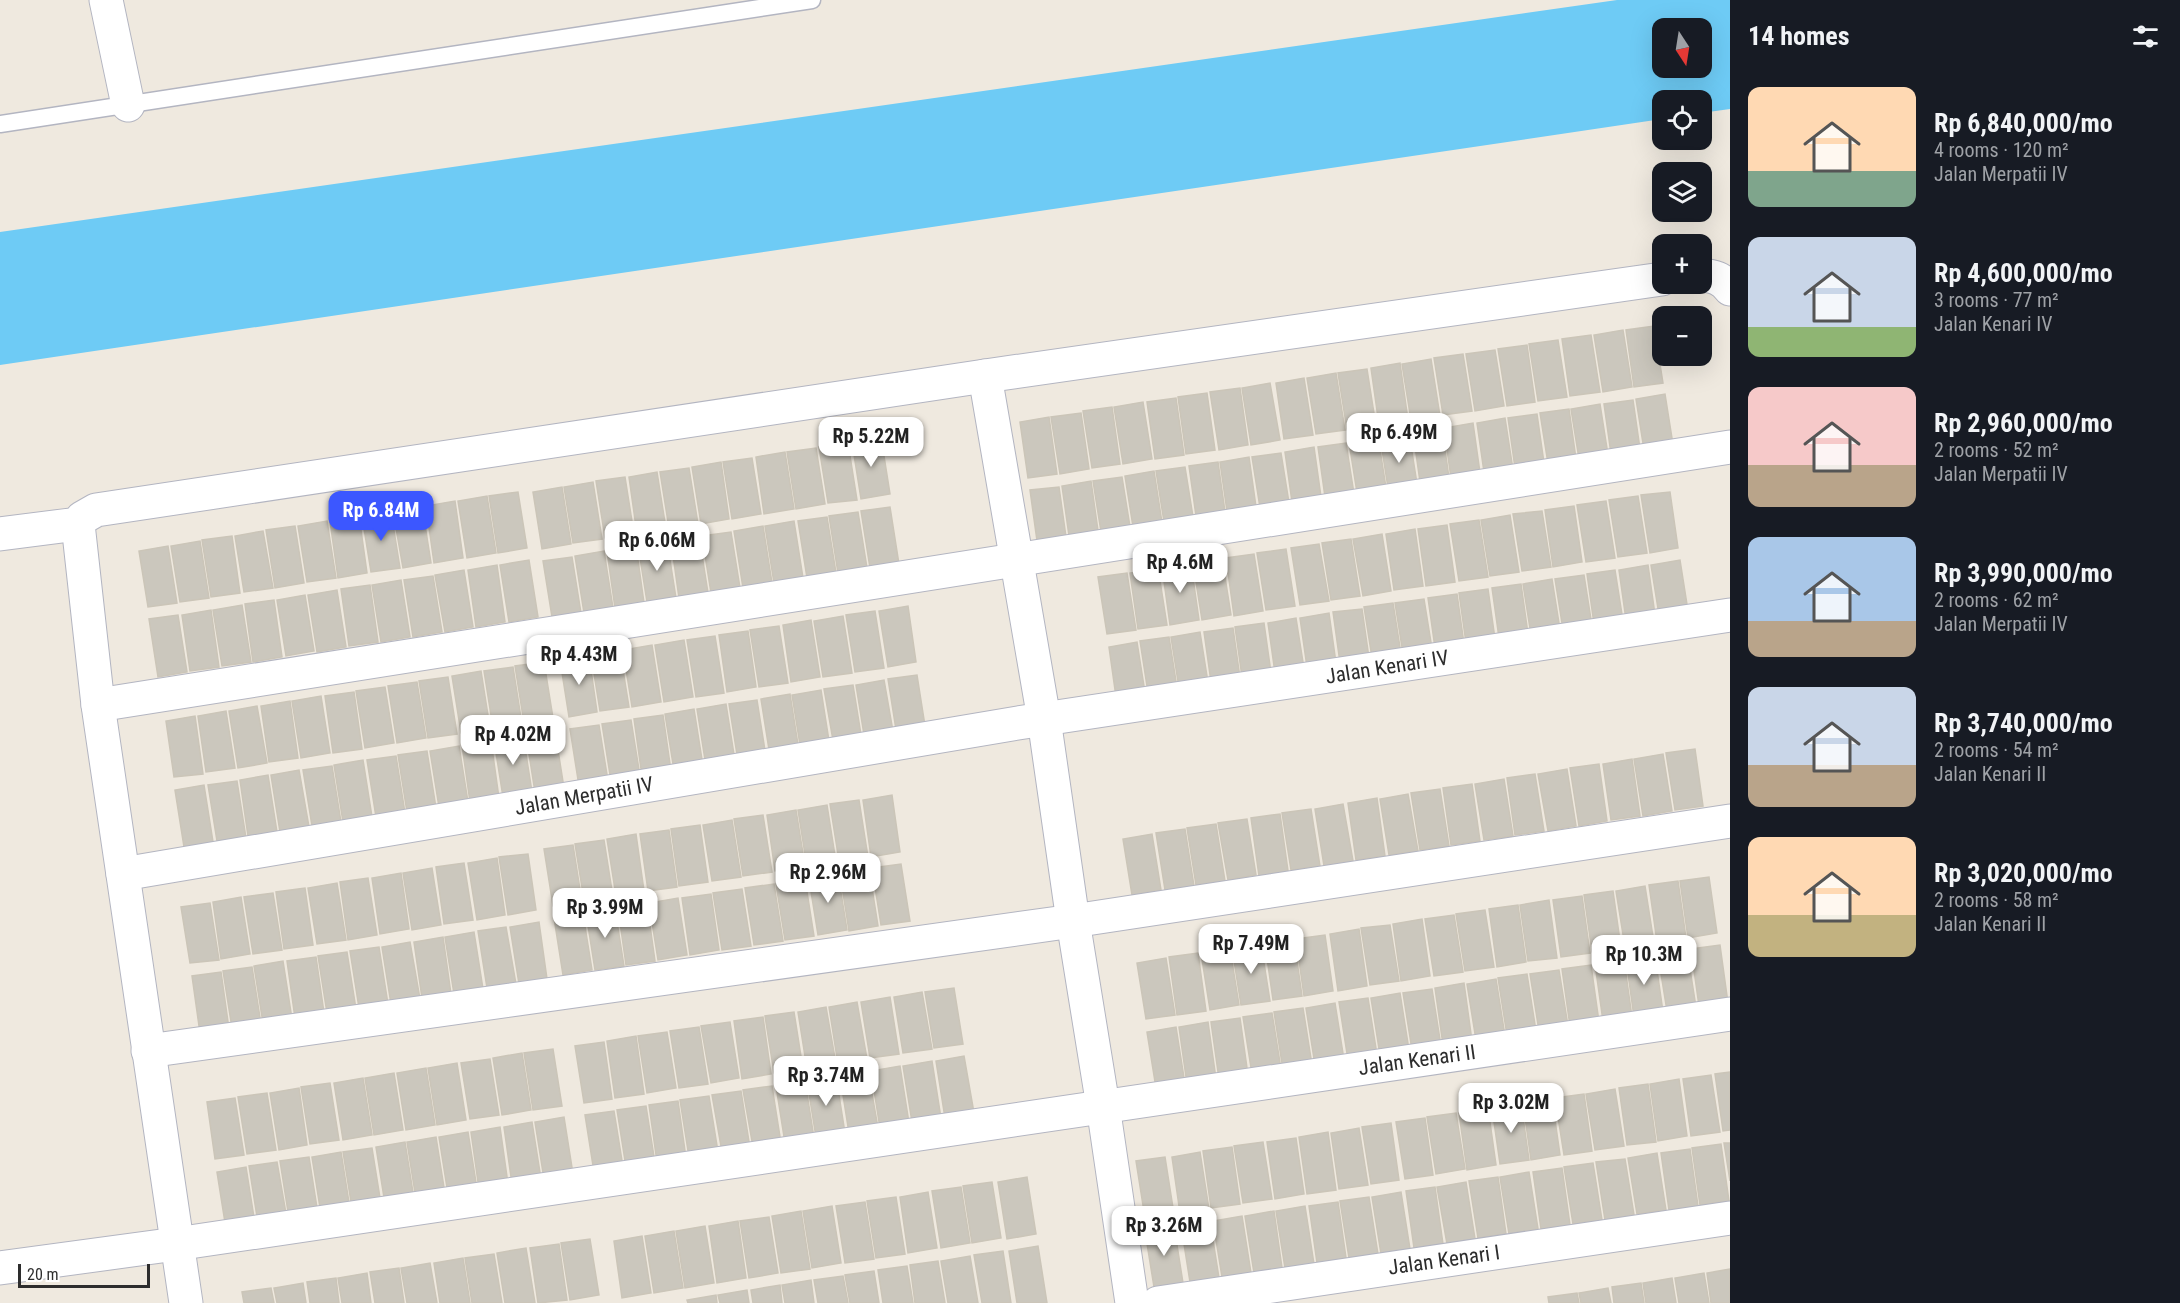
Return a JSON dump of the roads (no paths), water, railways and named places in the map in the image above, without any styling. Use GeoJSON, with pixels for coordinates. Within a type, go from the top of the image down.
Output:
{"type":"FeatureCollection","features":[{"type":"Feature","properties":{"kind":"street"},"geometry":{"type":"LineString","coordinates":[[106,0],[128,105]]}},
{"type":"Feature","properties":{"kind":"street"},"geometry":{"type":"LineString","coordinates":[[1712,276],[1725,282],[1730,289]]}},
{"type":"Feature","properties":{"kind":"street"},"geometry":{"type":"LineString","coordinates":[[186,1303],[98,705],[78,524],[82,518],[96,510],[985,376],[1652,280]]}},
{"type":"Feature","properties":{"kind":"street"},"geometry":{"type":"LineString","coordinates":[[985,376],[1044,719],[1132,1303]]}},
{"type":"Feature","properties":{"kind":"street"},"geometry":{"type":"LineString","coordinates":[[98,705],[1730,447]]}},
{"type":"Feature","properties":{"kind":"street"},"geometry":{"type":"LineString","coordinates":[[0,534],[78,524]]}},
{"type":"Feature","properties":{"kind":"street","name":"Jalan Kenari IV"},"geometry":{"type":"LineString","coordinates":[[1044,719],[1730,615]]}},
{"type":"Feature","properties":{"kind":"street","name":"Jalan Merpatii IV"},"geometry":{"type":"LineString","coordinates":[[123,874],[1044,719]]}},
{"type":"Feature","properties":{"kind":"street"},"geometry":{"type":"LineString","coordinates":[[148,1051],[1073,921],[1730,821]]}},
{"type":"Feature","properties":{"kind":"street","name":"Jalan Kenari II"},"geometry":{"type":"LineString","coordinates":[[0,1268],[176,1244],[1730,1014]]}},
{"type":"Feature","properties":{"kind":"street","name":"Jalan Kenari I"},"geometry":{"type":"LineString","coordinates":[[1158,1303],[1730,1218]]}},
{"type":"Feature","properties":{"kind":"lane"},"geometry":{"type":"LineString","coordinates":[[0,124],[813,0]]}},
{"type":"Feature","properties":{"kind":"water"},"geometry":{"type":"Polygon","coordinates":[[[1617,0],[1730,0],[1730,109],[1712,111],[1712,90],[1652,90],[1652,120],[0,365],[0,232],[1617,0]]]}}]}
